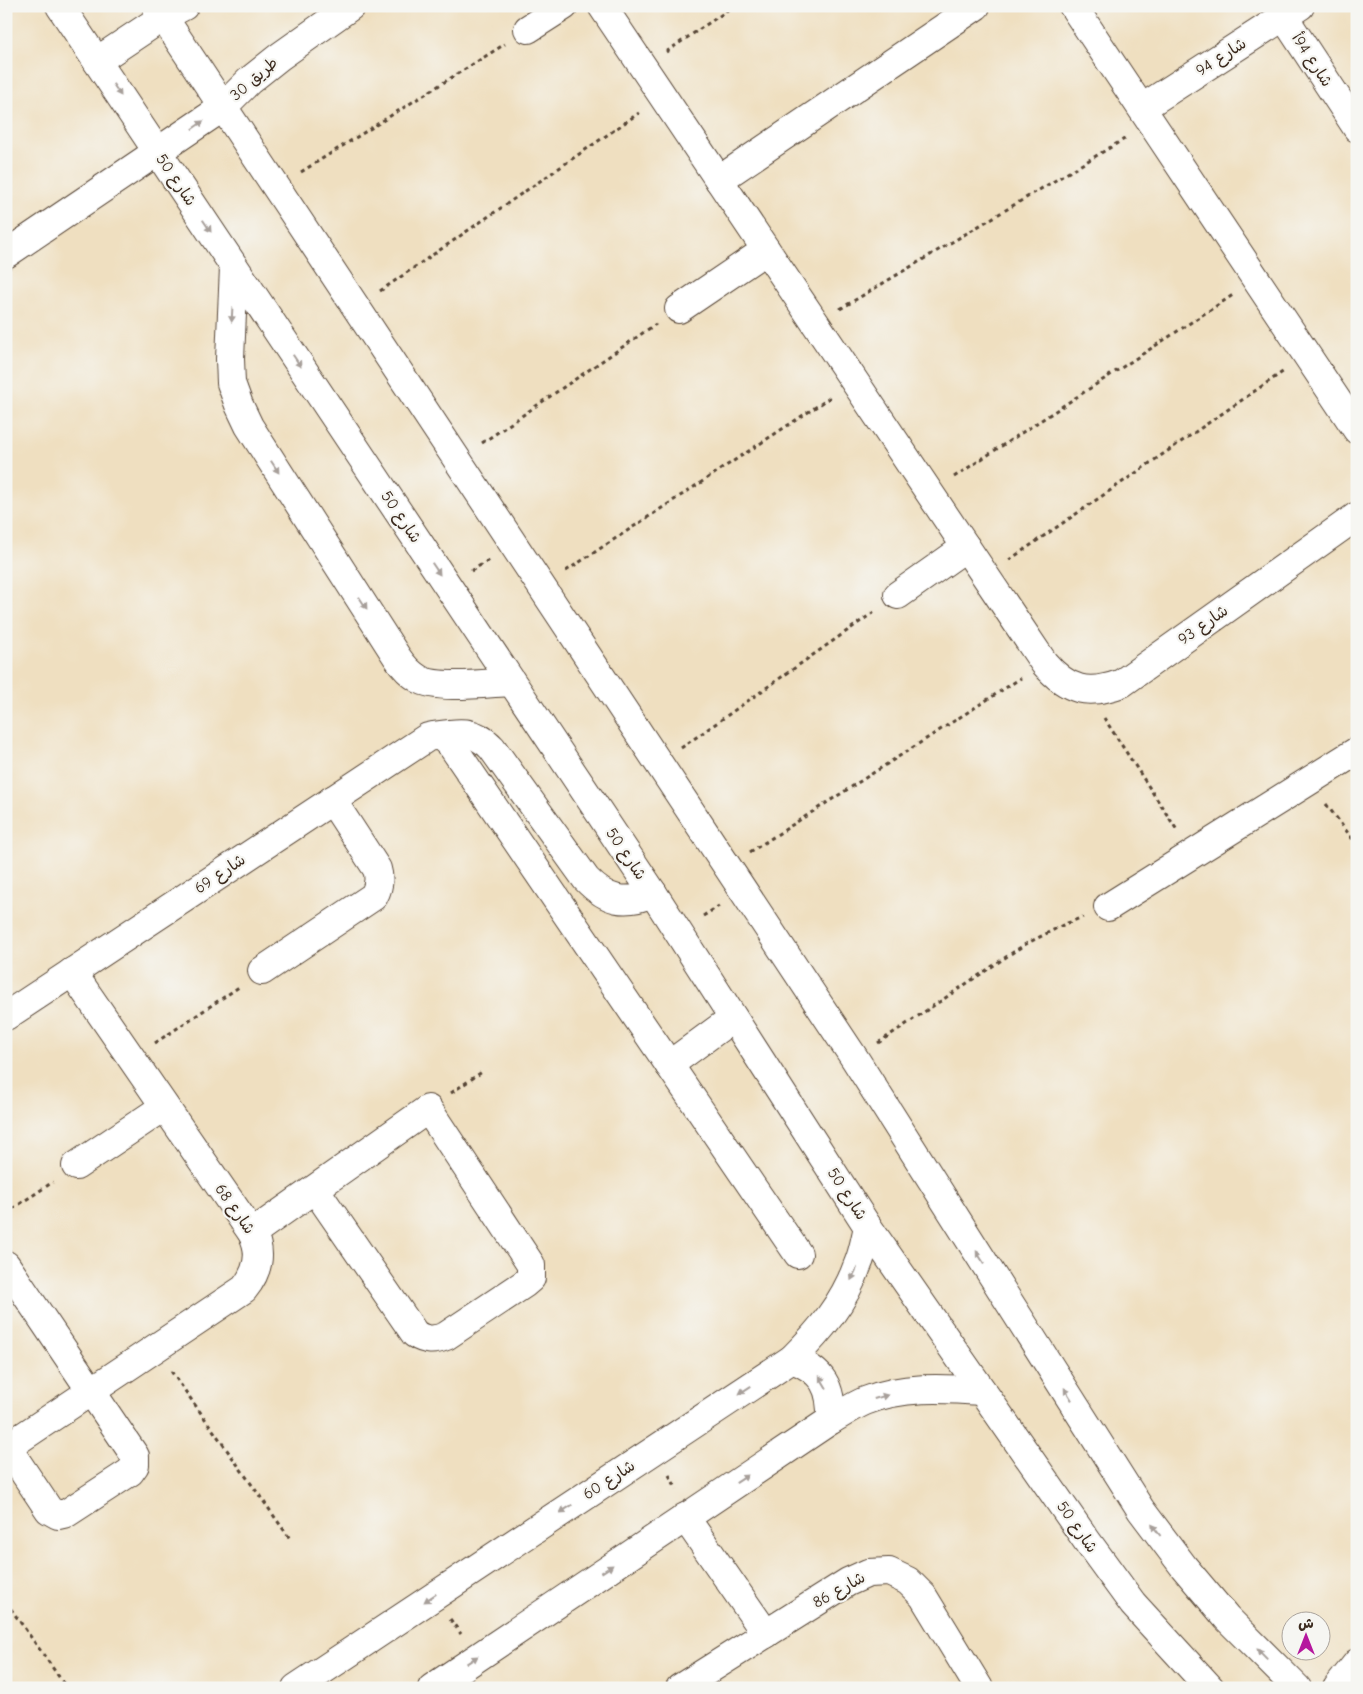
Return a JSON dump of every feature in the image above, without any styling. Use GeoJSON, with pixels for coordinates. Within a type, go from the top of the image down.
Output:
{"type":"FeatureCollection","features":[{"type":"Feature","properties":{"kind":"street","name":"شارع 50"},"geometry":{"type":"LineString","coordinates":[[60,6],[653,893],[868,1227],[1133,1604],[1210,1688]]}},
{"type":"Feature","properties":{"kind":"street","name":"طريق 30"},"geometry":{"type":"LineString","coordinates":[[6,254],[222,108],[249,81],[271,63],[351,6]]}},
{"type":"Feature","properties":{"kind":"street"},"geometry":{"type":"LineString","coordinates":[[528,29],[564,6]]}},
{"type":"Feature","properties":{"kind":"street","name":"شارع 93"},"geometry":{"type":"LineString","coordinates":[[602,6],[1044,663],[1054,675],[1068,686],[1086,691],[1104,690],[1122,683],[1357,516]]}},
{"type":"Feature","properties":{"kind":"street"},"geometry":{"type":"LineString","coordinates":[[719,180],[976,6]]}},
{"type":"Feature","properties":{"kind":"street"},"geometry":{"type":"LineString","coordinates":[[1073,6],[1357,430]]}},
{"type":"Feature","properties":{"kind":"street"},"geometry":{"type":"LineString","coordinates":[[97,61],[168,10],[222,108],[855,1059],[1141,1510],[1184,1567],[1227,1618],[1297,1688]]}},
{"type":"Feature","properties":{"kind":"street","name":"شارع 94"},"geometry":{"type":"LineString","coordinates":[[1147,115],[1292,12]]}},
{"type":"Feature","properties":{"kind":"street","name":"شارع 94أ"},"geometry":{"type":"LineString","coordinates":[[1292,12],[1357,128]]}},
{"type":"Feature","properties":{"kind":"street"},"geometry":{"type":"LineString","coordinates":[[679,309],[766,250]]}},
{"type":"Feature","properties":{"kind":"street"},"geometry":{"type":"LineString","coordinates":[[234,267],[230,359],[231,383],[239,405],[249,426],[397,657],[406,670],[420,680],[435,685],[511,682]]}},
{"type":"Feature","properties":{"kind":"street"},"geometry":{"type":"LineString","coordinates":[[898,595],[966,547]]}},
{"type":"Feature","properties":{"kind":"street","name":"شارع 69"},"geometry":{"type":"LineString","coordinates":[[6,1016],[422,740],[435,736],[462,732],[474,734],[484,740],[492,748],[586,879],[596,890],[610,897],[624,900],[639,899],[653,893]]}},
{"type":"Feature","properties":{"kind":"street"},"geometry":{"type":"LineString","coordinates":[[435,736],[442,737],[452,746],[798,1254]]}},
{"type":"Feature","properties":{"kind":"street"},"geometry":{"type":"LineString","coordinates":[[1108,907],[1357,751]]}},
{"type":"Feature","properties":{"kind":"street"},"geometry":{"type":"LineString","coordinates":[[262,971],[374,896],[377,890],[379,875],[377,869],[332,800]]}},
{"type":"Feature","properties":{"kind":"street","name":"شارع 68"},"geometry":{"type":"LineString","coordinates":[[7,1447],[244,1289],[258,1266],[259,1252],[256,1239],[72,972]]}},
{"type":"Feature","properties":{"kind":"street"},"geometry":{"type":"LineString","coordinates":[[669,1065],[733,1018]]}},
{"type":"Feature","properties":{"kind":"street"},"geometry":{"type":"LineString","coordinates":[[76,1166],[164,1107]]}},
{"type":"Feature","properties":{"kind":"street"},"geometry":{"type":"LineString","coordinates":[[252,1233],[428,1109],[532,1264],[531,1278],[446,1336],[438,1339],[422,1339],[415,1334],[315,1189]]}},
{"type":"Feature","properties":{"kind":"street","name":"شارع 60"},"geometry":{"type":"LineString","coordinates":[[296,1688],[792,1359],[820,1331],[842,1299],[858,1264],[868,1227]]}},
{"type":"Feature","properties":{"kind":"street"},"geometry":{"type":"LineString","coordinates":[[6,1265],[135,1456],[135,1465],[130,1472],[67,1513],[58,1515],[49,1510],[7,1447]]}},
{"type":"Feature","properties":{"kind":"street"},"geometry":{"type":"LineString","coordinates":[[792,1359],[807,1365],[820,1375],[828,1388],[832,1404],[831,1420]]}},
{"type":"Feature","properties":{"kind":"street"},"geometry":{"type":"LineString","coordinates":[[432,1688],[688,1515],[831,1420],[864,1401],[902,1390],[940,1388],[982,1391]]}},
{"type":"Feature","properties":{"kind":"street"},"geometry":{"type":"LineString","coordinates":[[688,1515],[766,1634]]}},
{"type":"Feature","properties":{"kind":"street","name":"شارع 86"},"geometry":{"type":"LineString","coordinates":[[680,1688],[848,1582],[868,1573],[889,1572],[908,1581],[923,1596],[979,1688]]}},
{"type":"Feature","properties":{"kind":"street"},"geometry":{"type":"LineString","coordinates":[[1337,1688],[1357,1664]]}},
{"type":"Feature","properties":{"kind":"path"},"geometry":{"type":"LineString","coordinates":[[644,68],[734,6]]}},
{"type":"Feature","properties":{"kind":"path"},"geometry":{"type":"LineString","coordinates":[[275,188],[528,29]]}},
{"type":"Feature","properties":{"kind":"path"},"geometry":{"type":"LineString","coordinates":[[355,308],[663,97]]}},
{"type":"Feature","properties":{"kind":"path"},"geometry":{"type":"LineString","coordinates":[[816,323],[1147,115]]}},
{"type":"Feature","properties":{"kind":"path"},"geometry":{"type":"LineString","coordinates":[[930,493],[1257,280]]}},
{"type":"Feature","properties":{"kind":"path"},"geometry":{"type":"LineString","coordinates":[[456,461],[679,309]]}},
{"type":"Feature","properties":{"kind":"path"},"geometry":{"type":"LineString","coordinates":[[985,576],[1307,355]]}},
{"type":"Feature","properties":{"kind":"path"},"geometry":{"type":"LineString","coordinates":[[541,588],[855,381]]}},
{"type":"Feature","properties":{"kind":"path"},"geometry":{"type":"LineString","coordinates":[[447,586],[513,545]]}},
{"type":"Feature","properties":{"kind":"path"},"geometry":{"type":"LineString","coordinates":[[658,764],[898,595]]}},
{"type":"Feature","properties":{"kind":"path"},"geometry":{"type":"LineString","coordinates":[[727,867],[1044,663]]}},
{"type":"Feature","properties":{"kind":"path"},"geometry":{"type":"LineString","coordinates":[[1086,691],[1192,853]]}},
{"type":"Feature","properties":{"kind":"path"},"geometry":{"type":"LineString","coordinates":[[1309,781],[1357,845]]}},
{"type":"Feature","properties":{"kind":"path"},"geometry":{"type":"LineString","coordinates":[[677,932],[743,891]]}},
{"type":"Feature","properties":{"kind":"path"},"geometry":{"type":"LineString","coordinates":[[855,1059],[1024,945],[1065,924],[1108,907]]}},
{"type":"Feature","properties":{"kind":"path"},"geometry":{"type":"LineString","coordinates":[[131,1060],[262,971]]}},
{"type":"Feature","properties":{"kind":"path"},"geometry":{"type":"LineString","coordinates":[[428,1109],[482,1072]]}},
{"type":"Feature","properties":{"kind":"path"},"geometry":{"type":"LineString","coordinates":[[6,1213],[76,1166]]}},
{"type":"Feature","properties":{"kind":"path"},"geometry":{"type":"LineString","coordinates":[[155,1348],[292,1540]]}},
{"type":"Feature","properties":{"kind":"path"},"geometry":{"type":"LineString","coordinates":[[654,1451],[688,1515]]}},
{"type":"Feature","properties":{"kind":"path"},"geometry":{"type":"LineString","coordinates":[[434,1596],[477,1657]]}},
{"type":"Feature","properties":{"kind":"path"},"geometry":{"type":"LineString","coordinates":[[6,1602],[67,1688]]}}]}
